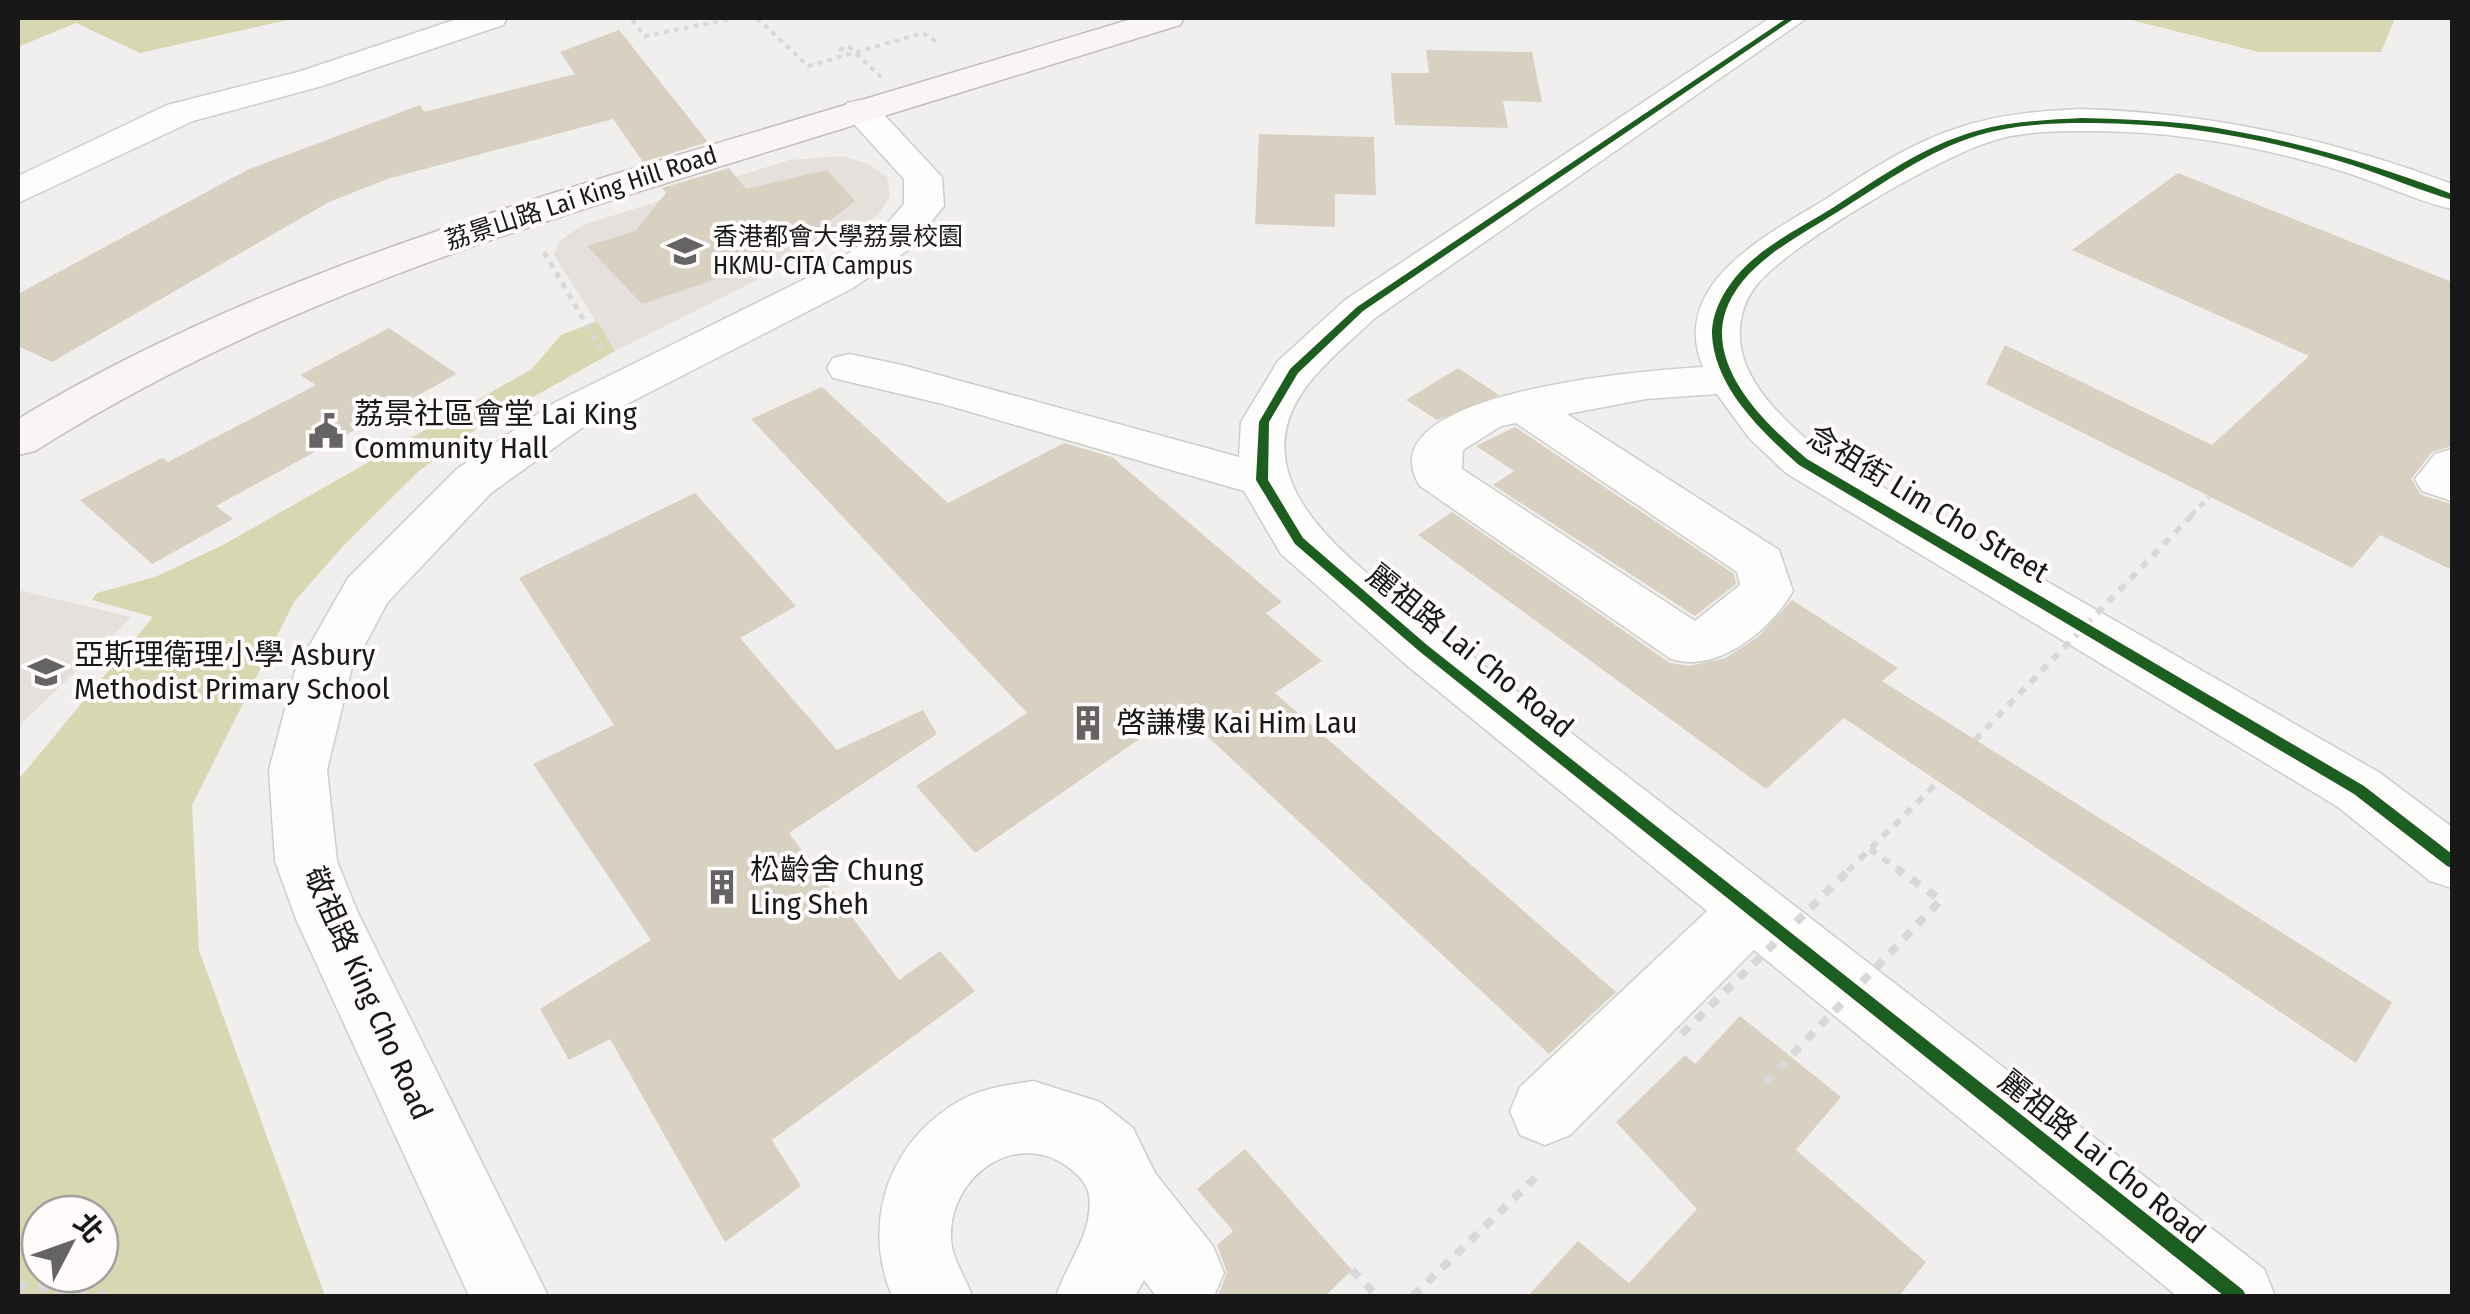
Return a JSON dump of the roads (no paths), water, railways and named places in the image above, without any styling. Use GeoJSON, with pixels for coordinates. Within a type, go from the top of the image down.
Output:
{"type":"FeatureCollection","features":[{"type":"Feature","properties":{"kind":"main road","name":"荔景山路 Lai King Hill Road"},"geometry":{"type":"LineString","coordinates":[[18,440],[162,360],[354,275],[871,94],[1168,18]]}},
{"type":"Feature","properties":{"kind":"street"},"geometry":{"type":"LineString","coordinates":[[18,191],[180,113],[328,74],[492,18]]}},
{"type":"Feature","properties":{"kind":"street"},"geometry":{"type":"LineString","coordinates":[[849,368],[945,386],[1073,422],[1140,449],[1262,480],[1264,422],[1294,371],[1360,309],[1774,21]]}},
{"type":"Feature","properties":{"kind":"street","name":"敬祖路 King Cho Road"},"geometry":{"type":"LineString","coordinates":[[509,1296],[328,919],[306,861],[298,770],[322,671],[366,592],[474,481],[570,414],[838,279],[894,241],[924,206],[922,177],[871,94]]}},
{"type":"Feature","properties":{"kind":"street","name":"念祖街 Lim Cho Street"},"geometry":{"type":"LineString","coordinates":[[2452,197],[2325,156],[2204,132],[2064,121],[1973,132],[1908,162],[1746,272],[1723,303],[1718,321],[1718,338],[1730,379],[1762,424],[1803,462],[2344,780],[2452,862]]}},
{"type":"Feature","properties":{"kind":"street"},"geometry":{"type":"LineString","coordinates":[[1527,410],[1761,563],[1767,592],[1719,634],[1690,644],[1438,474],[1440,443],[1487,414],[1527,410],[1646,385],[1730,379]]}},
{"type":"Feature","properties":{"kind":"street"},"geometry":{"type":"LineString","coordinates":[[2452,465],[2440,479],[2452,485]]}},
{"type":"Feature","properties":{"kind":"street","name":"麗祖路 Lai Cho Road"},"geometry":{"type":"LineString","coordinates":[[1262,480],[1299,540],[1423,648],[2237,1296]]}},
{"type":"Feature","properties":{"kind":"street"},"geometry":{"type":"LineString","coordinates":[[1549,1136],[1752,910]]}},
{"type":"Feature","properties":{"kind":"street"},"geometry":{"type":"LineString","coordinates":[[934,1296],[925,1285],[914,1250],[914,1214],[926,1181],[946,1152],[974,1130],[1006,1117],[1038,1114],[1070,1122],[1096,1139],[1117,1165],[1126,1196],[1126,1234],[1114,1270],[1094,1296]]}},
{"type":"Feature","properties":{"kind":"street"},"geometry":{"type":"LineString","coordinates":[[1126,1196],[1186,1272]]}},
{"type":"Feature","properties":{"kind":"place","name":"香港都會大學荔景校園 HKMU-CITA Campus"},"geometry":{"type":"Point","coordinates":[685,251]}},
{"type":"Feature","properties":{"kind":"place","name":"荔景社區會堂 Lai King Community Hall"},"geometry":{"type":"Point","coordinates":[326,431]}},
{"type":"Feature","properties":{"kind":"place","name":"亞斯理衛理小學 Asbury Methodist Primary School"},"geometry":{"type":"Point","coordinates":[46,672]}},
{"type":"Feature","properties":{"kind":"place","name":"啓謙樓 Kai Him Lau"},"geometry":{"type":"Point","coordinates":[1088,723]}},
{"type":"Feature","properties":{"kind":"place","name":"松齡舍 Chung Ling Sheh"},"geometry":{"type":"Point","coordinates":[722,887]}}]}
